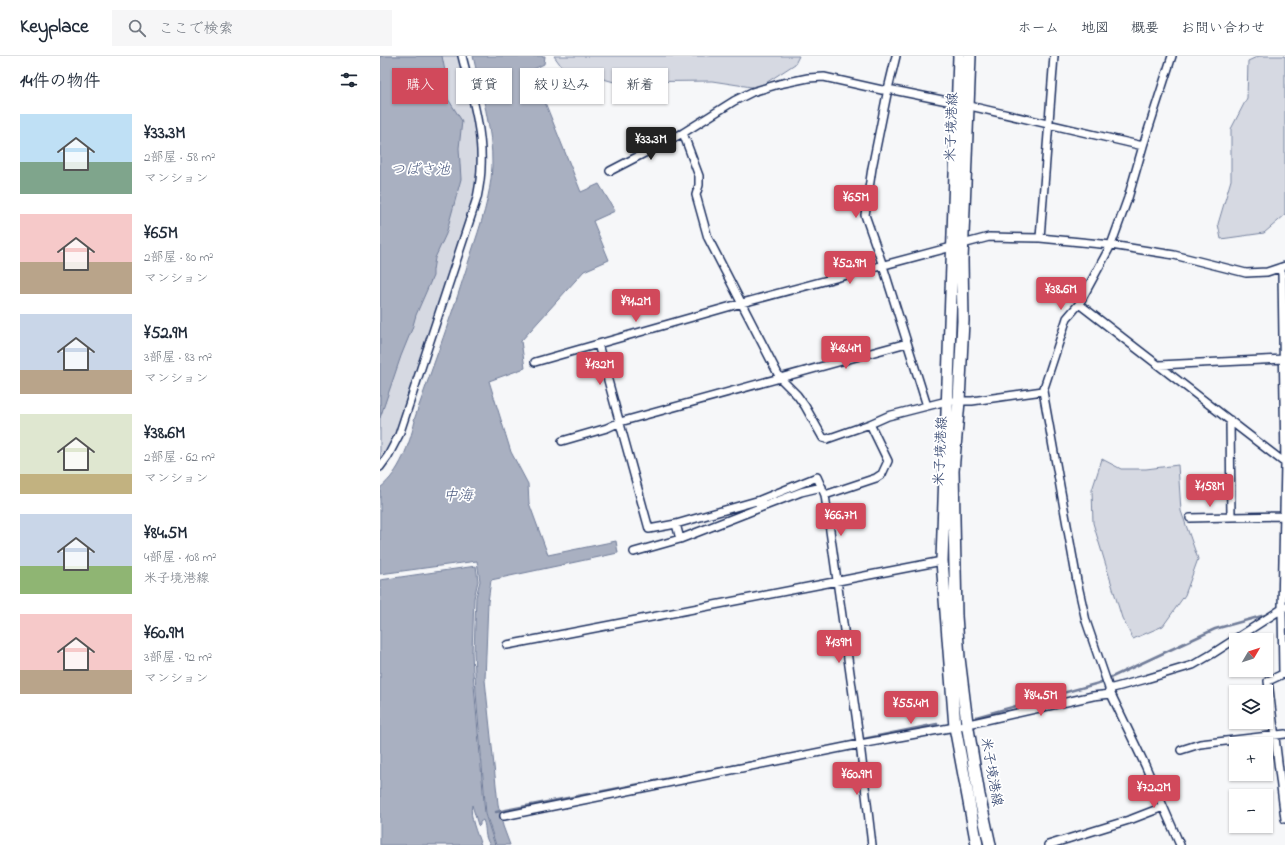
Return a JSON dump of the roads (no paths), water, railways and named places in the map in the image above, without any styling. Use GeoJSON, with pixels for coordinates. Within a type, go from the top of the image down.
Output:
{"type":"FeatureCollection","features":[{"type":"Feature","properties":{"kind":"main road","name":"米子境港線"},"geometry":{"type":"LineString","coordinates":[[958,56],[958,246],[963,321],[959,402],[953,471],[955,600],[959,658],[967,724],[979,795],[990,845]]}},
{"type":"Feature","properties":{"kind":"main road","name":"米子境港線"},"geometry":{"type":"LineString","coordinates":[[970,56],[968,106],[947,401],[942,561],[955,727],[977,845]]}},
{"type":"Feature","properties":{"kind":"street"},"geometry":{"type":"LineString","coordinates":[[380,467],[388,456],[399,435],[477,198],[481,176],[481,150],[477,119],[462,56]]}},
{"type":"Feature","properties":{"kind":"street"},"geometry":{"type":"LineString","coordinates":[[896,56],[872,168],[865,215],[927,406]]}},
{"type":"Feature","properties":{"kind":"street"},"geometry":{"type":"LineString","coordinates":[[1040,238],[1054,56]]}},
{"type":"Feature","properties":{"kind":"street"},"geometry":{"type":"LineString","coordinates":[[1172,56],[1128,198],[1111,245],[1079,304],[1067,318],[1043,391],[1077,581],[1086,621],[1110,691],[1145,765],[1180,845]]}},
{"type":"Feature","properties":{"kind":"street"},"geometry":{"type":"LineString","coordinates":[[610,171],[683,133],[734,101],[752,92],[779,84],[808,78],[824,77],[882,90],[888,89],[957,103],[1143,146]]}},
{"type":"Feature","properties":{"kind":"street"},"geometry":{"type":"LineString","coordinates":[[683,133],[699,176],[699,185],[696,195],[708,238],[780,378],[797,395],[805,406],[823,438],[827,439],[888,416],[947,401],[972,401],[1043,391]]}},
{"type":"Feature","properties":{"kind":"street"},"geometry":{"type":"LineString","coordinates":[[535,362],[742,303],[989,237],[1040,238],[1111,245],[1174,255],[1246,273],[1267,272],[1282,267],[1284,307],[1285,462],[1283,674],[1268,680],[1285,819]]}},
{"type":"Feature","properties":{"kind":"street"},"geometry":{"type":"LineString","coordinates":[[1079,304],[1285,462]]}},
{"type":"Feature","properties":{"kind":"street"},"geometry":{"type":"LineString","coordinates":[[562,441],[607,428],[620,422],[907,343]]}},
{"type":"Feature","properties":{"kind":"street"},"geometry":{"type":"LineString","coordinates":[[598,344],[649,528],[676,524],[822,487]]}},
{"type":"Feature","properties":{"kind":"street"},"geometry":{"type":"LineString","coordinates":[[1159,365],[1284,361]]}},
{"type":"Feature","properties":{"kind":"street"},"geometry":{"type":"LineString","coordinates":[[1230,420],[1231,517]]}},
{"type":"Feature","properties":{"kind":"street"},"geometry":{"type":"LineString","coordinates":[[825,495],[876,478],[882,474],[888,461],[870,424]]}},
{"type":"Feature","properties":{"kind":"street"},"geometry":{"type":"LineString","coordinates":[[634,552],[680,539],[817,477],[825,495],[860,744],[872,845]]}},
{"type":"Feature","properties":{"kind":"street"},"geometry":{"type":"LineString","coordinates":[[1190,518],[1284,516]]}},
{"type":"Feature","properties":{"kind":"street"},"geometry":{"type":"LineString","coordinates":[[676,524],[680,539]]}},
{"type":"Feature","properties":{"kind":"street"},"geometry":{"type":"LineString","coordinates":[[507,645],[942,561]]}},
{"type":"Feature","properties":{"kind":"street"},"geometry":{"type":"LineString","coordinates":[[504,816],[860,744],[955,727],[1093,696],[1193,664],[1212,654],[1283,608]]}},
{"type":"Feature","properties":{"kind":"street"},"geometry":{"type":"LineString","coordinates":[[1181,750],[1200,744],[1285,734]]}},
{"type":"Feature","properties":{"kind":"street"},"geometry":{"type":"LineString","coordinates":[[1048,845],[1164,808]]}},
{"type":"Feature","properties":{"kind":"water","name":"つばさ池"},"geometry":{"type":"Polygon","coordinates":[[[380,56],[442,56],[444,68],[392,68],[392,104],[448,104],[448,99],[462,121],[459,148],[461,179],[446,234],[435,258],[433,276],[416,315],[380,418],[380,56]]]}},
{"type":"Feature","properties":{"kind":"water","name":"中海"},"geometry":{"type":"Polygon","coordinates":[[[473,56],[545,56],[544,64],[536,68],[520,68],[520,104],[546,104],[581,192],[599,184],[615,211],[593,221],[609,260],[584,271],[521,341],[525,368],[489,381],[511,452],[528,484],[529,503],[548,555],[616,541],[618,553],[491,580],[488,602],[485,680],[498,804],[503,826],[510,845],[496,845],[486,814],[474,652],[476,597],[480,581],[477,561],[380,574],[380,488],[393,474],[407,449],[415,421],[414,420],[451,317],[481,222],[490,188],[492,152],[489,124],[484,104],[512,104],[512,68],[476,68],[473,56]]]}},
{"type":"Feature","properties":{"kind":"water"},"geometry":{"type":"Polygon","coordinates":[[[476,566],[478,581],[474,598],[472,652],[473,673],[485,814],[495,845],[490,845],[488,841],[483,820],[480,822],[479,826],[478,825],[472,805],[472,820],[481,845],[380,845],[380,580],[476,566]]]}},
{"type":"Feature","properties":{"kind":"waterway"},"geometry":{"type":"LineString","coordinates":[[976,717],[1099,683],[1215,629],[1269,614]]}},
{"type":"Feature","properties":{"kind":"waterway"},"geometry":{"type":"LineString","coordinates":[[850,743],[858,740],[937,724]]}},
{"type":"Feature","properties":{"kind":"waterway"},"geometry":{"type":"LineString","coordinates":[[496,812],[768,759]]}}]}
